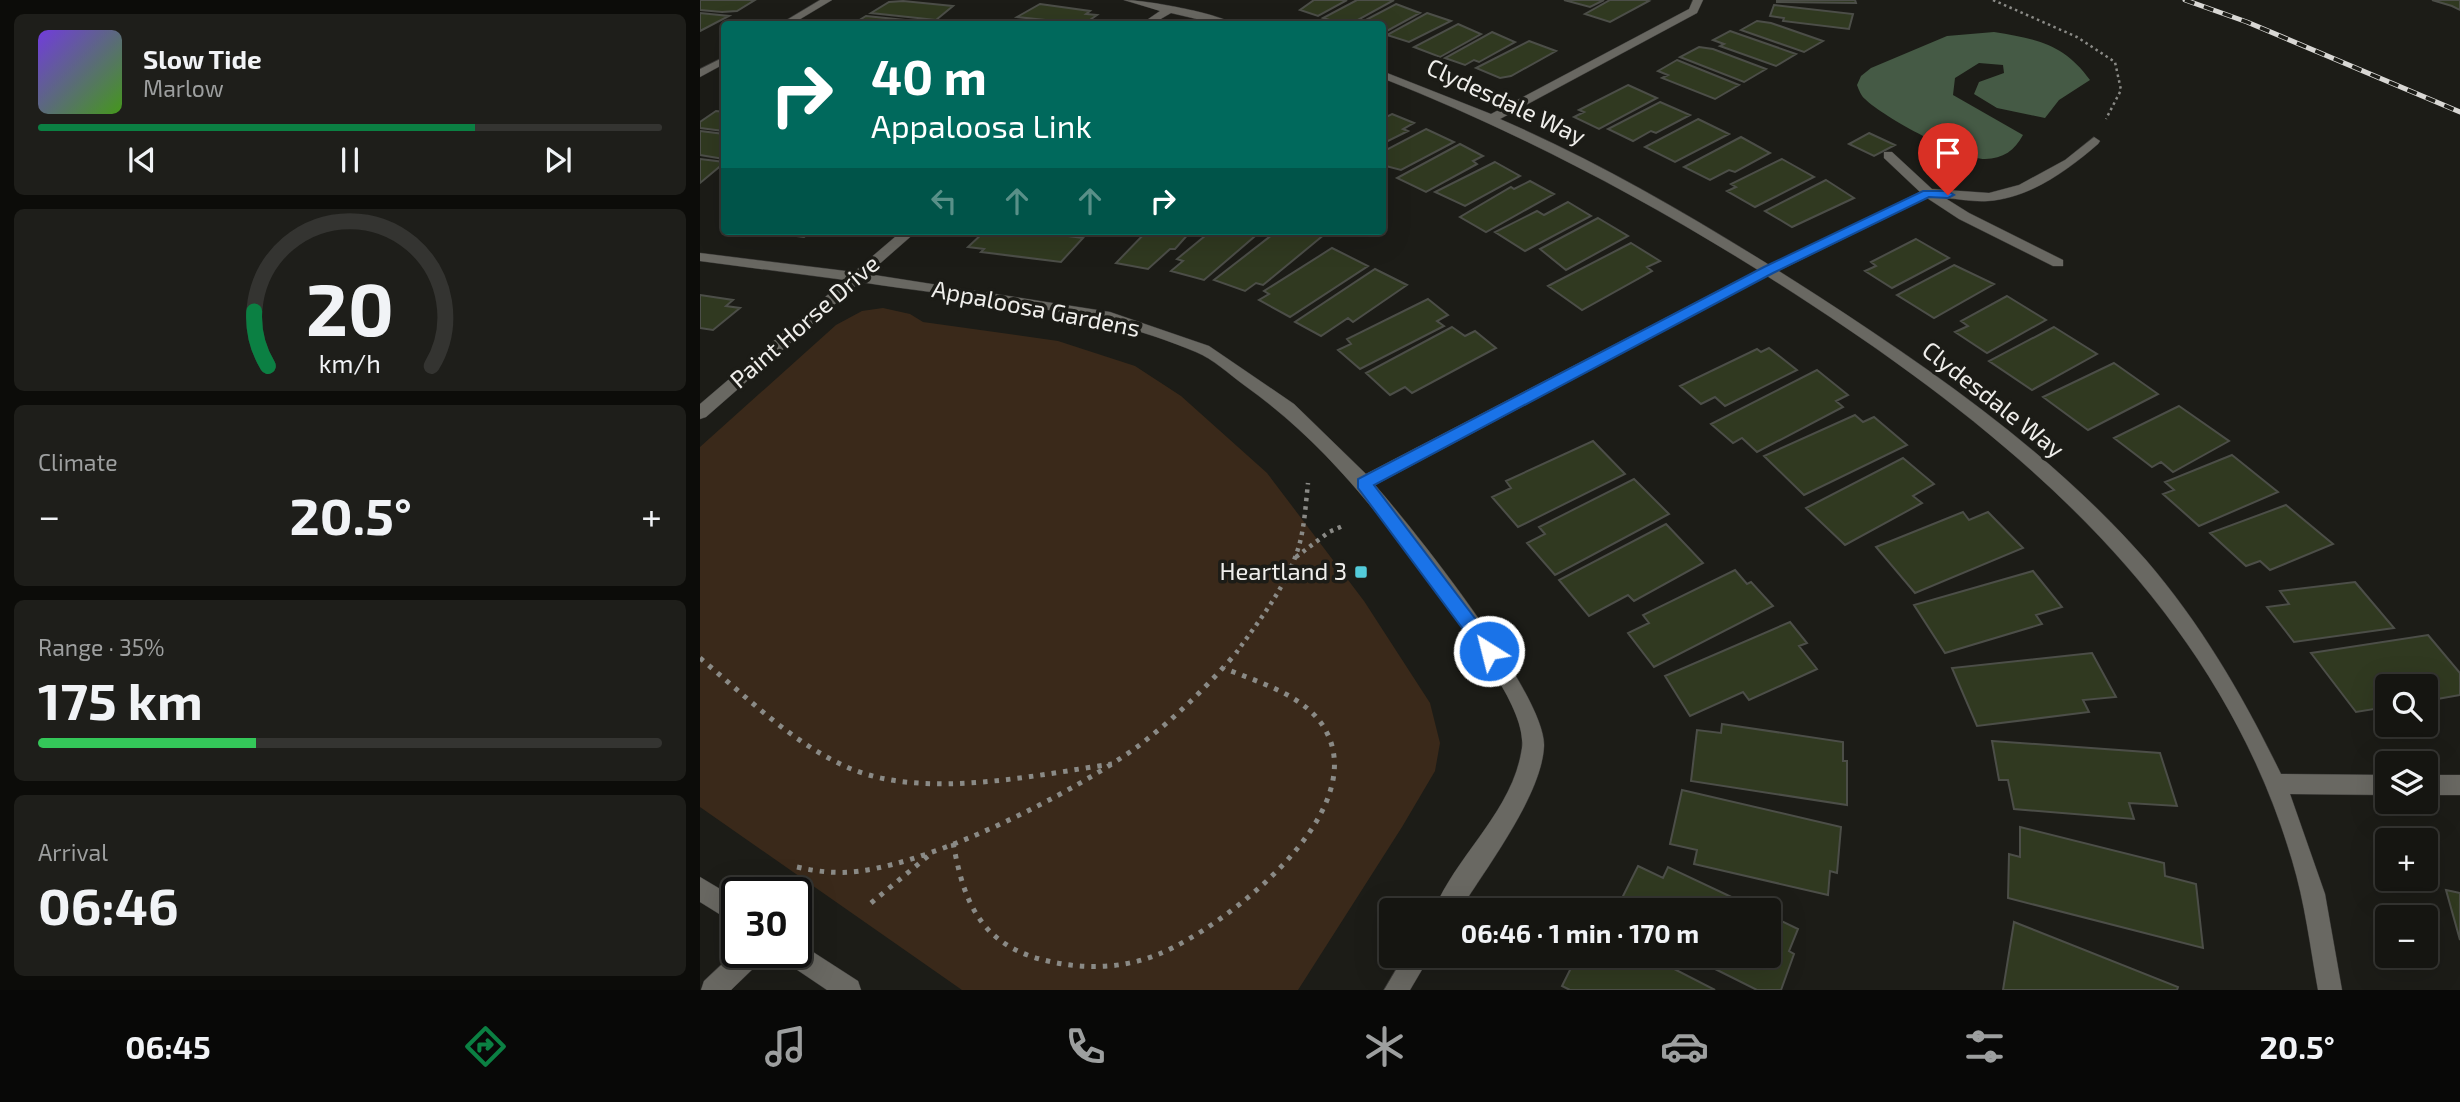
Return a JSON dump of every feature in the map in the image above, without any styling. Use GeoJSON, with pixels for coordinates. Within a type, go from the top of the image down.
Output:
{"type":"FeatureCollection","features":[{"type":"Feature","properties":{"kind":"street"},"geometry":{"type":"LineString","coordinates":[[790,21],[827,0]]}},
{"type":"Feature","properties":{"kind":"street"},"geometry":{"type":"LineString","coordinates":[[1129,0],[1217,21]]}},
{"type":"Feature","properties":{"kind":"street"},"geometry":{"type":"LineString","coordinates":[[1491,119],[1693,11],[1699,0]]}},
{"type":"Feature","properties":{"kind":"street"},"geometry":{"type":"LineString","coordinates":[[1151,21],[1170,9]]}},
{"type":"Feature","properties":{"kind":"street"},"geometry":{"type":"LineString","coordinates":[[700,74],[721,62]]}},
{"type":"Feature","properties":{"kind":"street","name":"Clydesdale Way"},"geometry":{"type":"LineString","coordinates":[[1386,76],[1491,119],[1616,181],[1769,270],[1896,355],[1976,415],[2050,475],[2118,540],[2174,609],[2220,678],[2274,784],[2312,892],[2330,990]]}},
{"type":"Feature","properties":{"kind":"street"},"geometry":{"type":"LineString","coordinates":[[1364,484],[1769,270],[1927,194],[1989,197],[2024,188],[2069,163],[2094,141]]}},
{"type":"Feature","properties":{"kind":"street"},"geometry":{"type":"LineString","coordinates":[[1888,155],[1927,194],[1964,216],[2058,263]]}},
{"type":"Feature","properties":{"kind":"street","name":"Paint Horse Drive"},"geometry":{"type":"LineString","coordinates":[[700,413],[905,235]]}},
{"type":"Feature","properties":{"kind":"street","name":"Appaloosa Gardens"},"geometry":{"type":"LineString","coordinates":[[700,257],[858,277],[1110,317],[1204,349],[1287,408],[1364,484],[1504,671],[1531,726],[1532,746],[1527,773],[1517,797],[1454,898]]}},
{"type":"Feature","properties":{"kind":"street"},"geometry":{"type":"LineString","coordinates":[[2274,784],[2375,785]]}},
{"type":"Feature","properties":{"kind":"street"},"geometry":{"type":"LineString","coordinates":[[2438,785],[2460,785]]}},
{"type":"Feature","properties":{"kind":"street"},"geometry":{"type":"LineString","coordinates":[[700,888],[721,902]]}},
{"type":"Feature","properties":{"kind":"street"},"geometry":{"type":"LineString","coordinates":[[812,965],[849,990]]}},
{"type":"Feature","properties":{"kind":"street"},"geometry":{"type":"LineString","coordinates":[[713,990],[736,968]]}},
{"type":"Feature","properties":{"kind":"street"},"geometry":{"type":"LineString","coordinates":[[1396,990],[1410,968]]}},
{"type":"Feature","properties":{"kind":"path"},"geometry":{"type":"LineString","coordinates":[[1993,0],[2077,37],[2115,62],[2121,90],[2094,141]]}},
{"type":"Feature","properties":{"kind":"path"},"geometry":{"type":"LineString","coordinates":[[797,867],[829,874],[855,872],[953,843],[1028,811],[1117,763],[1176,717],[1224,668],[1251,634],[1280,588],[1299,547],[1308,483]]}},
{"type":"Feature","properties":{"kind":"path"},"geometry":{"type":"LineString","coordinates":[[1293,560],[1329,532],[1345,526]]}},
{"type":"Feature","properties":{"kind":"path"},"geometry":{"type":"LineString","coordinates":[[700,658],[773,719],[856,771],[895,780],[942,782],[1013,778],[1117,763]]}},
{"type":"Feature","properties":{"kind":"path"},"geometry":{"type":"LineString","coordinates":[[953,843],[967,897],[982,921],[999,941],[1036,958],[1070,966],[1111,966],[1158,955],[1201,932],[1285,859],[1326,807],[1333,784],[1335,759],[1326,732],[1312,712],[1224,668]]}},
{"type":"Feature","properties":{"kind":"path"},"geometry":{"type":"LineString","coordinates":[[871,903],[939,847]]}},
{"type":"Feature","properties":{"kind":"shaded area"},"geometry":{"type":"Polygon","coordinates":[[[1994,32],[2023,37],[2060,51],[2090,80],[2059,100],[2045,118],[1997,108],[1974,94],[1979,82],[2004,73],[2003,65],[1979,63],[1955,78],[1953,95],[2023,135],[2012,149],[2003,155],[1985,159],[1941,145],[1874,107],[1859,91],[1857,85],[1861,76],[1871,68],[1947,36],[1994,32]]]}},
{"type":"Feature","properties":{"kind":"shaded area"},"geometry":{"type":"Polygon","coordinates":[[[883,308],[910,314],[923,322],[1058,341],[1135,366],[1181,396],[1267,473],[1364,601],[1430,703],[1440,743],[1435,771],[1298,990],[962,990],[812,885],[812,877],[800,877],[700,807],[700,447],[836,325],[862,311],[883,308]]]}},
{"type":"Feature","properties":{"kind":"building"},"geometry":{"type":"Polygon","coordinates":[[[700,0],[755,0],[737,11],[722,12],[700,10],[700,0]]]}},
{"type":"Feature","properties":{"kind":"building"},"geometry":{"type":"Polygon","coordinates":[[[1314,0],[1347,0],[1318,16],[1300,10],[1314,0]]]}},
{"type":"Feature","properties":{"kind":"building"},"geometry":{"type":"Polygon","coordinates":[[[1357,0],[1394,0],[1356,21],[1323,18],[1357,0]]]}},
{"type":"Feature","properties":{"kind":"building"},"geometry":{"type":"Polygon","coordinates":[[[1564,0],[1604,0],[1590,7],[1564,0]]]}},
{"type":"Feature","properties":{"kind":"building"},"geometry":{"type":"Polygon","coordinates":[[[1610,0],[1649,1],[1610,22],[1585,14],[1610,0]]]}},
{"type":"Feature","properties":{"kind":"building"},"geometry":{"type":"Polygon","coordinates":[[[1855,0],[1856,3],[1777,2],[1855,0]]]}},
{"type":"Feature","properties":{"kind":"building"},"geometry":{"type":"Polygon","coordinates":[[[2432,0],[2460,0],[2460,10],[2452,6],[2432,0]]]}},
{"type":"Feature","properties":{"kind":"building"},"geometry":{"type":"Polygon","coordinates":[[[889,2],[953,6],[936,20],[871,13],[889,2]]]}},
{"type":"Feature","properties":{"kind":"building"},"geometry":{"type":"Polygon","coordinates":[[[1040,4],[1090,11],[1086,14],[1097,15],[1088,21],[1017,17],[1040,4]]]}},
{"type":"Feature","properties":{"kind":"building"},"geometry":{"type":"Polygon","coordinates":[[[1396,4],[1420,13],[1386,31],[1386,21],[1364,21],[1396,4]]]}},
{"type":"Feature","properties":{"kind":"building"},"geometry":{"type":"Polygon","coordinates":[[[1774,5],[1853,14],[1849,29],[1783,21],[1784,18],[1770,16],[1774,5]]]}},
{"type":"Feature","properties":{"kind":"building"},"geometry":{"type":"Polygon","coordinates":[[[700,13],[729,16],[700,31],[700,13]]]}},
{"type":"Feature","properties":{"kind":"building"},"geometry":{"type":"Polygon","coordinates":[[[1427,13],[1451,21],[1409,42],[1387,35],[1427,13]]]}},
{"type":"Feature","properties":{"kind":"building"},"geometry":{"type":"Polygon","coordinates":[[[866,16],[915,21],[858,21],[866,16]]]}},
{"type":"Feature","properties":{"kind":"building"},"geometry":{"type":"Polygon","coordinates":[[[1757,21],[1771,23],[1823,41],[1804,52],[1741,30],[1757,21]]]}},
{"type":"Feature","properties":{"kind":"building"},"geometry":{"type":"Polygon","coordinates":[[[1458,24],[1481,34],[1440,57],[1414,47],[1458,24]]]}},
{"type":"Feature","properties":{"kind":"building"},"geometry":{"type":"Polygon","coordinates":[[[1730,31],[1796,54],[1776,66],[1720,46],[1724,44],[1713,40],[1730,31]]]}},
{"type":"Feature","properties":{"kind":"building"},"geometry":{"type":"Polygon","coordinates":[[[1492,32],[1515,42],[1479,62],[1474,60],[1465,65],[1445,58],[1492,32]]]}},
{"type":"Feature","properties":{"kind":"building"},"geometry":{"type":"Polygon","coordinates":[[[1529,41],[1556,51],[1511,76],[1500,78],[1476,68],[1529,41]]]}},
{"type":"Feature","properties":{"kind":"building"},"geometry":{"type":"Polygon","coordinates":[[[1699,47],[1713,49],[1766,69],[1744,82],[1680,57],[1699,47]]]}},
{"type":"Feature","properties":{"kind":"building"},"geometry":{"type":"Polygon","coordinates":[[[1677,60],[1739,85],[1715,99],[1662,78],[1668,75],[1658,71],[1677,60]]]}},
{"type":"Feature","properties":{"kind":"building"},"geometry":{"type":"Polygon","coordinates":[[[1628,85],[1657,98],[1599,129],[1574,117],[1584,112],[1579,110],[1628,85]]]}},
{"type":"Feature","properties":{"kind":"building"},"geometry":{"type":"Polygon","coordinates":[[[1660,102],[1690,115],[1656,133],[1651,131],[1633,141],[1608,129],[1660,102]]]}},
{"type":"Feature","properties":{"kind":"building"},"geometry":{"type":"Polygon","coordinates":[[[716,111],[721,112],[721,131],[700,128],[700,122],[716,111]]]}},
{"type":"Feature","properties":{"kind":"building"},"geometry":{"type":"Polygon","coordinates":[[[1392,114],[1414,123],[1403,129],[1408,131],[1386,142],[1386,117],[1392,114]]]}},
{"type":"Feature","properties":{"kind":"building"},"geometry":{"type":"Polygon","coordinates":[[[1698,119],[1729,134],[1675,162],[1645,147],[1698,119]]]}},
{"type":"Feature","properties":{"kind":"building"},"geometry":{"type":"Polygon","coordinates":[[[1426,129],[1454,142],[1401,170],[1386,166],[1386,150],[1426,129]]]}},
{"type":"Feature","properties":{"kind":"building"},"geometry":{"type":"Polygon","coordinates":[[[700,131],[721,134],[721,158],[700,155],[700,131]]]}},
{"type":"Feature","properties":{"kind":"building"},"geometry":{"type":"Polygon","coordinates":[[[1869,133],[1895,145],[1874,156],[1849,144],[1869,133]]]}},
{"type":"Feature","properties":{"kind":"building"},"geometry":{"type":"Polygon","coordinates":[[[1741,137],[1770,153],[1735,172],[1729,170],[1710,180],[1684,167],[1741,137]]]}},
{"type":"Feature","properties":{"kind":"building"},"geometry":{"type":"Polygon","coordinates":[[[1460,144],[1483,156],[1473,161],[1477,164],[1426,192],[1397,178],[1460,144]]]}},
{"type":"Feature","properties":{"kind":"building"},"geometry":{"type":"Polygon","coordinates":[[[700,159],[721,162],[721,166],[700,183],[700,159]]]}},
{"type":"Feature","properties":{"kind":"building"},"geometry":{"type":"Polygon","coordinates":[[[1782,159],[1814,177],[1755,207],[1727,191],[1736,187],[1731,184],[1782,159]]]}},
{"type":"Feature","properties":{"kind":"building"},"geometry":{"type":"Polygon","coordinates":[[[1495,162],[1520,176],[1465,206],[1435,192],[1495,162]]]}},
{"type":"Feature","properties":{"kind":"building"},"geometry":{"type":"Polygon","coordinates":[[[1826,180],[1854,198],[1792,227],[1765,211],[1826,180]]]}},
{"type":"Feature","properties":{"kind":"building"},"geometry":{"type":"Polygon","coordinates":[[[1530,181],[1554,194],[1486,232],[1460,217],[1511,187],[1514,189],[1530,181]]]}},
{"type":"Feature","properties":{"kind":"building"},"geometry":{"type":"Polygon","coordinates":[[[1568,202],[1591,216],[1525,251],[1495,232],[1537,211],[1544,215],[1568,202]]]}},
{"type":"Feature","properties":{"kind":"building"},"geometry":{"type":"Polygon","coordinates":[[[1598,218],[1628,236],[1566,270],[1540,249],[1598,218]]]}},
{"type":"Feature","properties":{"kind":"building"},"geometry":{"type":"Polygon","coordinates":[[[981,235],[1060,235],[1083,238],[1061,262],[981,252],[984,249],[968,247],[981,235]]]}},
{"type":"Feature","properties":{"kind":"building"},"geometry":{"type":"Polygon","coordinates":[[[1143,235],[1187,235],[1175,249],[1170,249],[1148,269],[1116,263],[1143,235]]]}},
{"type":"Feature","properties":{"kind":"building"},"geometry":{"type":"Polygon","coordinates":[[[1206,235],[1256,235],[1204,280],[1171,271],[1183,261],[1177,259],[1206,235]]]}},
{"type":"Feature","properties":{"kind":"building"},"geometry":{"type":"Polygon","coordinates":[[[1272,235],[1324,235],[1263,285],[1256,283],[1245,291],[1214,280],[1272,235]]]}},
{"type":"Feature","properties":{"kind":"building"},"geometry":{"type":"Polygon","coordinates":[[[1916,239],[1949,258],[1892,288],[1865,271],[1876,266],[1871,262],[1916,239]]]}},
{"type":"Feature","properties":{"kind":"building"},"geometry":{"type":"Polygon","coordinates":[[[1631,243],[1660,261],[1647,267],[1652,271],[1582,310],[1548,286],[1631,243]]]}},
{"type":"Feature","properties":{"kind":"building"},"geometry":{"type":"Polygon","coordinates":[[[1332,248],[1368,266],[1290,317],[1259,300],[1269,294],[1264,291],[1332,248]]]}},
{"type":"Feature","properties":{"kind":"building"},"geometry":{"type":"Polygon","coordinates":[[[1954,265],[1994,284],[1934,318],[1897,295],[1954,265]]]}},
{"type":"Feature","properties":{"kind":"building"},"geometry":{"type":"Polygon","coordinates":[[[1375,269],[1407,285],[1353,322],[1348,318],[1321,336],[1295,322],[1375,269]]]}},
{"type":"Feature","properties":{"kind":"building"},"geometry":{"type":"Polygon","coordinates":[[[700,295],[733,300],[726,306],[740,308],[713,330],[700,328],[700,295]]]}},
{"type":"Feature","properties":{"kind":"building"},"geometry":{"type":"Polygon","coordinates":[[[2007,296],[2046,320],[1987,353],[1955,332],[1968,326],[1961,321],[2007,296]]]}},
{"type":"Feature","properties":{"kind":"building"},"geometry":{"type":"Polygon","coordinates":[[[1428,299],[1448,315],[1437,321],[1444,326],[1360,369],[1338,350],[1351,344],[1347,339],[1428,299]]]}},
{"type":"Feature","properties":{"kind":"building"},"geometry":{"type":"Polygon","coordinates":[[[1452,327],[1465,336],[1475,331],[1496,348],[1412,393],[1405,387],[1390,395],[1366,373],[1452,327]]]}},
{"type":"Feature","properties":{"kind":"building"},"geometry":{"type":"Polygon","coordinates":[[[2054,327],[2097,354],[2032,390],[1989,361],[2054,327]]]}},
{"type":"Feature","properties":{"kind":"building"},"geometry":{"type":"Polygon","coordinates":[[[1769,348],[1797,370],[1725,406],[1715,397],[1701,404],[1680,386],[1757,349],[1761,352],[1769,348]]]}},
{"type":"Feature","properties":{"kind":"building"},"geometry":{"type":"Polygon","coordinates":[[[2114,363],[2158,394],[2088,430],[2043,397],[2114,363]]]}},
{"type":"Feature","properties":{"kind":"building"},"geometry":{"type":"Polygon","coordinates":[[[1817,370],[1848,395],[1836,401],[1843,407],[1757,452],[1742,438],[1733,443],[1711,424],[1817,370]]]}},
{"type":"Feature","properties":{"kind":"building"},"geometry":{"type":"Polygon","coordinates":[[[2179,406],[2229,441],[2173,472],[2161,462],[2152,467],[2114,438],[2179,406]]]}},
{"type":"Feature","properties":{"kind":"building"},"geometry":{"type":"Polygon","coordinates":[[[1855,415],[1863,422],[1874,417],[1907,445],[1804,495],[1764,456],[1855,415]]]}},
{"type":"Feature","properties":{"kind":"building"},"geometry":{"type":"Polygon","coordinates":[[[1593,441],[1625,474],[1518,527],[1492,497],[1511,488],[1506,481],[1593,441]]]}},
{"type":"Feature","properties":{"kind":"building"},"geometry":{"type":"Polygon","coordinates":[[[2232,455],[2278,492],[2199,526],[2163,494],[2174,490],[2165,482],[2232,455]]]}},
{"type":"Feature","properties":{"kind":"building"},"geometry":{"type":"Polygon","coordinates":[[[1903,458],[1934,484],[1913,496],[1922,503],[1845,545],[1806,508],[1903,458]]]}},
{"type":"Feature","properties":{"kind":"building"},"geometry":{"type":"Polygon","coordinates":[[[1634,479],[1669,514],[1555,575],[1527,543],[1545,534],[1539,527],[1634,479]]]}},
{"type":"Feature","properties":{"kind":"building"},"geometry":{"type":"Polygon","coordinates":[[[2286,505],[2333,544],[2270,570],[2260,561],[2246,566],[2210,533],[2286,505]]]}},
{"type":"Feature","properties":{"kind":"building"},"geometry":{"type":"Polygon","coordinates":[[[1963,512],[1969,520],[1988,512],[2023,548],[1915,593],[1876,547],[1963,512]]]}},
{"type":"Feature","properties":{"kind":"building"},"geometry":{"type":"Polygon","coordinates":[[[1666,524],[1703,563],[1634,601],[1628,595],[1589,616],[1559,580],[1666,524]]]}},
{"type":"Feature","properties":{"kind":"building"},"geometry":{"type":"Polygon","coordinates":[[[1735,570],[1747,584],[1751,582],[1773,606],[1654,667],[1628,633],[1649,623],[1643,615],[1735,570]]]}},
{"type":"Feature","properties":{"kind":"building"},"geometry":{"type":"Polygon","coordinates":[[[2033,571],[2062,607],[2036,615],[2042,624],[1945,653],[1914,605],[2033,571]]]}},
{"type":"Feature","properties":{"kind":"building"},"geometry":{"type":"Polygon","coordinates":[[[2355,582],[2394,628],[2294,642],[2267,607],[2289,604],[2280,591],[2355,582]]]}},
{"type":"Feature","properties":{"kind":"building"},"geometry":{"type":"Polygon","coordinates":[[[1790,622],[1807,643],[1799,646],[1817,669],[1749,700],[1743,692],[1690,716],[1665,676],[1790,622]]]}},
{"type":"Feature","properties":{"kind":"building"},"geometry":{"type":"Polygon","coordinates":[[[2428,635],[2460,673],[2460,695],[2438,699],[2438,674],[2375,674],[2375,709],[2356,712],[2311,653],[2428,635]]]}},
{"type":"Feature","properties":{"kind":"building"},"geometry":{"type":"Polygon","coordinates":[[[2092,653],[2116,697],[2083,700],[2089,712],[1977,726],[1952,668],[2092,653]]]}},
{"type":"Feature","properties":{"kind":"building"},"geometry":{"type":"Polygon","coordinates":[[[1722,724],[1843,742],[1843,761],[1847,761],[1847,805],[1691,781],[1697,730],[1721,733],[1722,724]]]}},
{"type":"Feature","properties":{"kind":"building"},"geometry":{"type":"Polygon","coordinates":[[[1992,741],[2160,753],[2177,806],[2129,803],[2134,819],[2014,809],[2008,780],[1999,780],[1992,741]]]}},
{"type":"Feature","properties":{"kind":"building"},"geometry":{"type":"Polygon","coordinates":[[[1682,790],[1841,827],[1837,873],[1830,871],[1828,895],[1694,864],[1697,850],[1670,844],[1682,790]]]}},
{"type":"Feature","properties":{"kind":"building"},"geometry":{"type":"Polygon","coordinates":[[[2020,827],[2164,863],[2165,876],[2196,884],[2203,948],[2008,898],[2009,854],[2020,857],[2020,827]]]}},
{"type":"Feature","properties":{"kind":"building"},"geometry":{"type":"Polygon","coordinates":[[[1638,866],[1663,878],[1668,867],[1734,898],[1622,898],[1638,866]]]}},
{"type":"Feature","properties":{"kind":"building"},"geometry":{"type":"Polygon","coordinates":[[[2446,890],[2460,893],[2460,940],[2446,890]]]}},
{"type":"Feature","properties":{"kind":"building"},"geometry":{"type":"Polygon","coordinates":[[[1781,921],[1798,929],[1789,951],[1794,954],[1781,990],[1757,990],[1713,968],[1781,968],[1781,921]]]}},
{"type":"Feature","properties":{"kind":"building"},"geometry":{"type":"Polygon","coordinates":[[[2014,922],[2178,987],[2177,990],[2003,990],[2014,922]]]}},
{"type":"Feature","properties":{"kind":"building"},"geometry":{"type":"Polygon","coordinates":[[[1571,968],[1672,968],[1715,990],[1570,990],[1562,986],[1571,968]]]}},
{"type":"Feature","properties":{"kind":"railway"},"geometry":{"type":"LineString","coordinates":[[2185,0],[2247,22],[2460,112]]}},
{"type":"Feature","properties":{"kind":"place","name":"Heartland 3"},"geometry":{"type":"Point","coordinates":[1361,572]}},
{"type":"Feature","properties":{"kind":"route"},"geometry":{"type":"LineString","coordinates":[[1489,651],[1386,509],[1364,484],[1769,270],[1927,194],[1948,195]]}}]}
